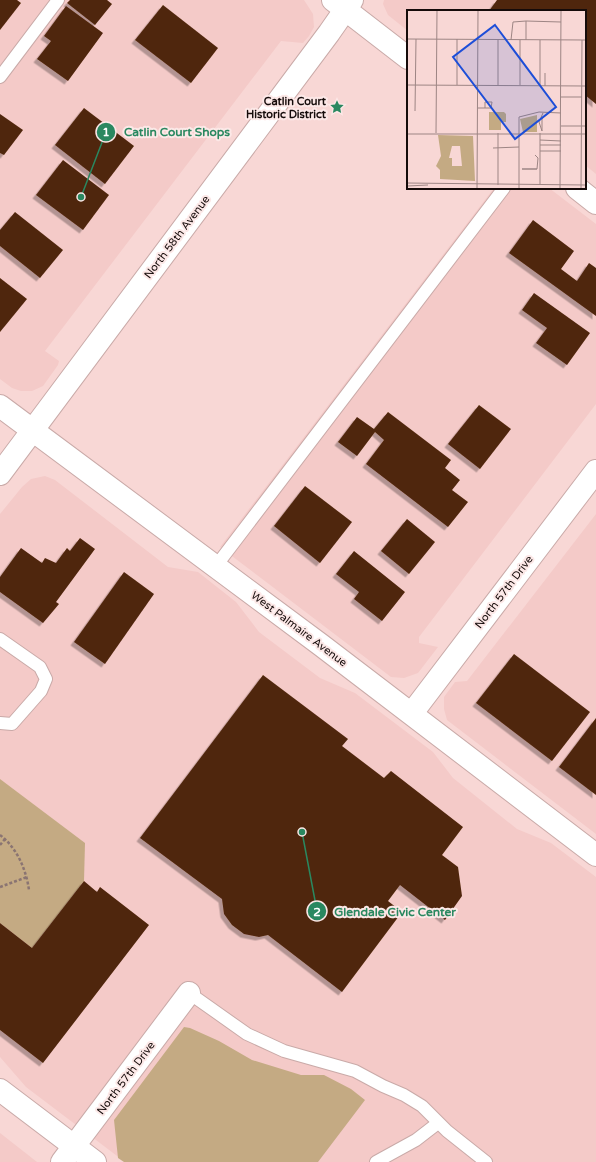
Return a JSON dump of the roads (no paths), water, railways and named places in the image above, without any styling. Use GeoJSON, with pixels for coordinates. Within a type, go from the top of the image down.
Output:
{"type":"FeatureCollection","features":[{"type":"Feature","properties":{"kind":"street"},"geometry":{"type":"LineString","coordinates":[[343,3],[407,57]]}},
{"type":"Feature","properties":{"kind":"street","name":"North 58th Avenue"},"geometry":{"type":"LineString","coordinates":[[0,474],[343,3]]}},
{"type":"Feature","properties":{"kind":"street"},"geometry":{"type":"LineString","coordinates":[[578,189],[596,202]]}},
{"type":"Feature","properties":{"kind":"street","name":"West Palmaire Avenue"},"geometry":{"type":"LineString","coordinates":[[0,406],[412,713],[596,855]]}},
{"type":"Feature","properties":{"kind":"street","name":"North 57th Drive"},"geometry":{"type":"LineString","coordinates":[[412,713],[596,471]]}},
{"type":"Feature","properties":{"kind":"street","name":"North 57th Drive"},"geometry":{"type":"LineString","coordinates":[[68,1154],[189,993]]}},
{"type":"Feature","properties":{"kind":"street"},"geometry":{"type":"LineString","coordinates":[[0,1090],[68,1154],[95,1162]]}},
{"type":"Feature","properties":{"kind":"lane"},"geometry":{"type":"LineString","coordinates":[[0,77],[58,0]]}},
{"type":"Feature","properties":{"kind":"lane"},"geometry":{"type":"LineString","coordinates":[[216,566],[503,189]]}},
{"type":"Feature","properties":{"kind":"lane"},"geometry":{"type":"LineString","coordinates":[[0,639],[40,667],[46,679],[41,691],[12,724],[0,723]]}},
{"type":"Feature","properties":{"kind":"lane"},"geometry":{"type":"LineString","coordinates":[[189,993],[246,1034],[284,1051],[355,1071],[404,1095],[422,1106],[447,1131],[486,1162]]}},
{"type":"Feature","properties":{"kind":"lane"},"geometry":{"type":"LineString","coordinates":[[383,1161],[416,1140],[438,1123]]}},
{"type":"Feature","properties":{"kind":"place","name":"Catlin Court Historic District"},"geometry":{"type":"Point","coordinates":[337,107]}},
{"type":"Feature","properties":{"kind":"place","name":"Catlin Court Shops"},"geometry":{"type":"Point","coordinates":[81,197]}},
{"type":"Feature","properties":{"kind":"place","name":"Glendale Civic Center"},"geometry":{"type":"Point","coordinates":[302,832]}}]}
